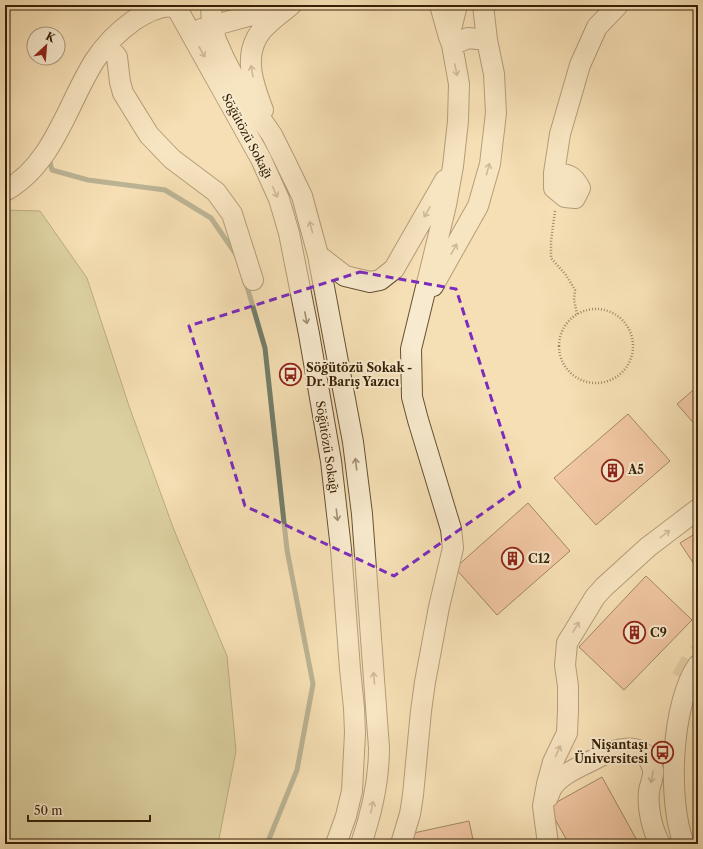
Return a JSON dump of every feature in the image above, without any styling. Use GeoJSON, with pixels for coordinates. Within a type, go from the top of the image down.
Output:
{"type":"FeatureCollection","features":[{"type":"Feature","properties":{"kind":"street"},"geometry":{"type":"LineString","coordinates":[[5,191],[16,185],[35,168],[52,142],[96,59],[107,45],[121,30],[152,10],[164,6],[175,5]]}},
{"type":"Feature","properties":{"kind":"street","name":"Söğütözü Sokağı"},"geometry":{"type":"LineString","coordinates":[[175,5],[261,159],[279,199],[289,233],[309,334],[331,461],[341,550],[354,708],[355,733],[352,792],[346,816],[336,844]]}},
{"type":"Feature","properties":{"kind":"street"},"geometry":{"type":"LineString","coordinates":[[188,28],[194,30],[208,28],[215,11],[288,5]]}},
{"type":"Feature","properties":{"kind":"street"},"geometry":{"type":"LineString","coordinates":[[272,134],[255,88],[250,66],[250,55],[253,45],[262,30],[291,5]]}},
{"type":"Feature","properties":{"kind":"street"},"geometry":{"type":"LineString","coordinates":[[401,844],[410,814],[421,711],[439,607],[453,548],[451,529],[412,397],[411,349],[446,205],[453,166],[458,121],[459,84],[451,41],[440,5]]}},
{"type":"Feature","properties":{"kind":"street"},"geometry":{"type":"LineString","coordinates":[[451,41],[457,5]]}},
{"type":"Feature","properties":{"kind":"street"},"geometry":{"type":"LineString","coordinates":[[421,307],[478,206],[490,164],[496,112],[494,74],[487,40],[483,5]]}},
{"type":"Feature","properties":{"kind":"street"},"geometry":{"type":"LineString","coordinates":[[556,182],[560,134],[580,65],[597,27],[618,5]]}},
{"type":"Feature","properties":{"kind":"street","name":"Söğütözü Sokağı"},"geometry":{"type":"LineString","coordinates":[[215,11],[216,40],[224,58],[240,89],[272,134],[302,196],[318,255],[338,356],[362,514],[376,704],[379,768],[370,817],[360,844]]}},
{"type":"Feature","properties":{"kind":"street"},"geometry":{"type":"LineString","coordinates":[[451,41],[468,38],[487,40]]}},
{"type":"Feature","properties":{"kind":"street"},"geometry":{"type":"LineString","coordinates":[[107,45],[117,57],[123,93],[149,135],[172,159],[216,192],[232,214],[253,280]]}},
{"type":"Feature","properties":{"kind":"street"},"geometry":{"type":"LineString","coordinates":[[318,255],[345,276],[370,282],[380,280],[394,269],[453,166]]}},
{"type":"Feature","properties":{"kind":"street"},"geometry":{"type":"LineString","coordinates":[[446,205],[456,210],[467,212],[478,206]]}},
{"type":"Feature","properties":{"kind":"street"},"geometry":{"type":"LineString","coordinates":[[548,844],[543,806],[553,762],[567,733],[568,692],[565,665],[566,643],[595,597],[604,587],[648,547],[698,509]]}},
{"type":"Feature","properties":{"kind":"street"},"geometry":{"type":"LineString","coordinates":[[684,844],[681,836],[675,802],[675,754],[678,718],[687,686],[698,665]]}},
{"type":"Feature","properties":{"kind":"street"},"geometry":{"type":"LineString","coordinates":[[543,806],[553,786],[566,775],[606,753],[622,748],[633,749],[642,752],[649,759],[653,770],[648,805],[657,839],[660,844]]}},
{"type":"Feature","properties":{"kind":"path"},"geometry":{"type":"LineString","coordinates":[[556,182],[551,258],[566,275],[575,290],[574,300],[577,314]]}},
{"type":"Feature","properties":{"kind":"path"},"geometry":{"type":"LineString","coordinates":[[588,309],[601,309],[613,312],[623,320],[631,330],[634,343],[633,355],[628,367],[620,376],[608,382],[596,384],[584,382],[574,376],[565,367],[560,356],[559,344],[561,332],[568,322],[577,314],[588,309]]}},
{"type":"Feature","properties":{"kind":"highlighted area"},"geometry":{"type":"Polygon","coordinates":[[[360,272],[456,289],[520,487],[394,576],[245,506],[189,326],[360,272]]]}},
{"type":"Feature","properties":{"kind":"green space"},"geometry":{"type":"Polygon","coordinates":[[[5,210],[40,211],[87,278],[129,406],[174,530],[227,656],[236,751],[218,844],[5,844],[5,210]]]}},
{"type":"Feature","properties":{"kind":"building"},"geometry":{"type":"Polygon","coordinates":[[[698,386],[698,428],[677,404],[698,386]]]}},
{"type":"Feature","properties":{"kind":"building","name":"A5"},"geometry":{"type":"Polygon","coordinates":[[[628,414],[670,461],[596,525],[554,478],[628,414]]]}},
{"type":"Feature","properties":{"kind":"building","name":"C12"},"geometry":{"type":"Polygon","coordinates":[[[528,503],[570,551],[497,615],[455,568],[528,503]]]}},
{"type":"Feature","properties":{"kind":"building"},"geometry":{"type":"Polygon","coordinates":[[[698,532],[698,570],[680,543],[698,532]]]}},
{"type":"Feature","properties":{"kind":"building","name":"C9"},"geometry":{"type":"Polygon","coordinates":[[[646,576],[692,620],[624,690],[579,647],[646,576]]]}},
{"type":"Feature","properties":{"kind":"building"},"geometry":{"type":"Polygon","coordinates":[[[602,777],[639,844],[569,844],[548,807],[602,777]]]}},
{"type":"Feature","properties":{"kind":"building"},"geometry":{"type":"Polygon","coordinates":[[[469,821],[474,844],[411,844],[409,834],[469,821]]]}},
{"type":"Feature","properties":{"kind":"waterway"},"geometry":{"type":"LineString","coordinates":[[49,158],[52,170],[88,180],[165,190],[211,218],[237,256]]}},
{"type":"Feature","properties":{"kind":"waterway"},"geometry":{"type":"LineString","coordinates":[[246,283],[265,348],[287,550],[313,684],[297,770],[267,844]]}},
{"type":"Feature","properties":{"kind":"tunnel"},"geometry":{"type":"LineString","coordinates":[[681,678],[698,652]]}},
{"type":"Feature","properties":{"kind":"place","name":"Söğütözü Sokak - Dr. Barış Yazıcı"},"geometry":{"type":"Point","coordinates":[290,375]}},
{"type":"Feature","properties":{"kind":"place","name":"A5"},"geometry":{"type":"Point","coordinates":[612,470]}},
{"type":"Feature","properties":{"kind":"place","name":"C12"},"geometry":{"type":"Point","coordinates":[513,559]}},
{"type":"Feature","properties":{"kind":"place","name":"C9"},"geometry":{"type":"Point","coordinates":[635,633]}},
{"type":"Feature","properties":{"kind":"place","name":"Nişantaşı Üniversitesi"},"geometry":{"type":"Point","coordinates":[663,752]}}]}
